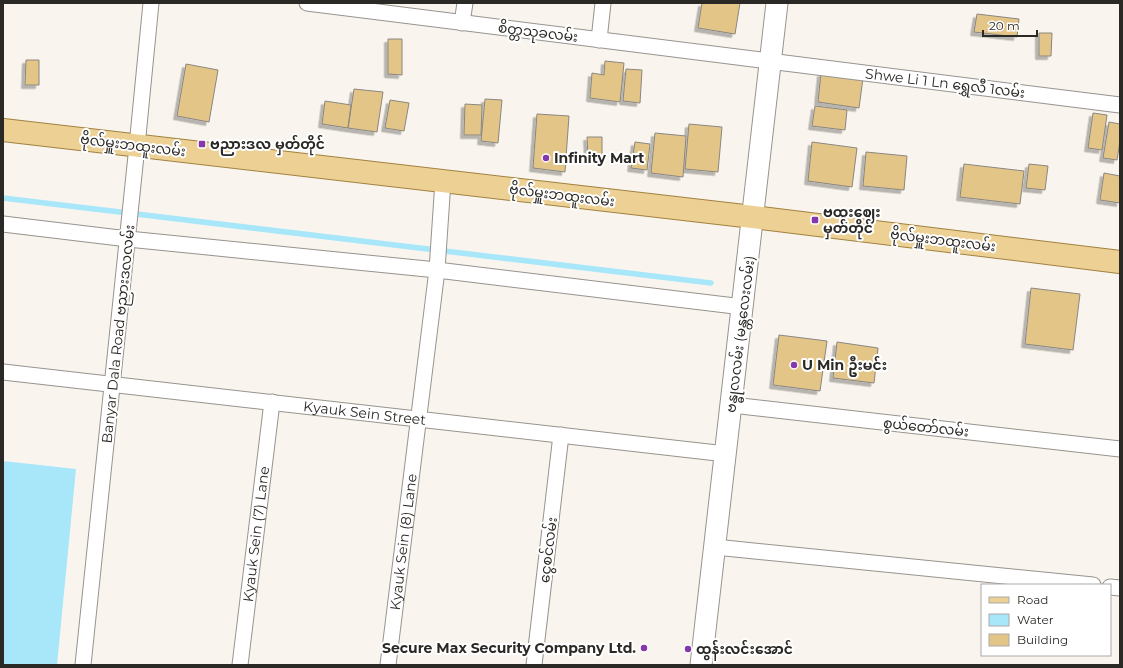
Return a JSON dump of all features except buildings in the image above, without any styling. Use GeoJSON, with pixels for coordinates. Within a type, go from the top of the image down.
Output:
{"type":"FeatureCollection","features":[{"type":"Feature","properties":{"kind":"main road","name":"ဗိုလ်မှူးဘထူးလမ်း"},"geometry":{"type":"LineString","coordinates":[[3,130],[753,217],[1120,262]]}},
{"type":"Feature","properties":{"kind":"street","name":"Banyar Dala Road ဗညားဒလလမ်း"},"geometry":{"type":"LineString","coordinates":[[83,665],[138,146],[151,3]]}},
{"type":"Feature","properties":{"kind":"street"},"geometry":{"type":"LineString","coordinates":[[462,23],[465,3]]}},
{"type":"Feature","properties":{"kind":"street"},"geometry":{"type":"LineString","coordinates":[[599,40],[603,3]]}},
{"type":"Feature","properties":{"kind":"street","name":"ဗန္ဓုလလမ်း (မန္တလေးလမ်း)"},"geometry":{"type":"LineString","coordinates":[[701,665],[777,3]]}},
{"type":"Feature","properties":{"kind":"street","name":"စိတ္တသုခလမ်း"},"geometry":{"type":"LineString","coordinates":[[315,4],[770,62]]}},
{"type":"Feature","properties":{"kind":"street","name":"Shwe Li 1 Ln ရွှေလီ 1လမ်း"},"geometry":{"type":"LineString","coordinates":[[770,62],[1120,105]]}},
{"type":"Feature","properties":{"kind":"street","name":"Kyauk Sein (8) Lane"},"geometry":{"type":"LineString","coordinates":[[388,665],[437,266],[443,181]]}},
{"type":"Feature","properties":{"kind":"street"},"geometry":{"type":"LineString","coordinates":[[3,224],[128,239],[437,266],[743,307]]}},
{"type":"Feature","properties":{"kind":"street","name":"Kyauk Sein Street"},"geometry":{"type":"LineString","coordinates":[[3,372],[726,454]]}},
{"type":"Feature","properties":{"kind":"street","name":"Kyauk Sein (7) Lane"},"geometry":{"type":"LineString","coordinates":[[240,665],[272,402]]}},
{"type":"Feature","properties":{"kind":"street","name":"စွယ်တော်လမ်း"},"geometry":{"type":"LineString","coordinates":[[732,405],[1120,449]]}},
{"type":"Feature","properties":{"kind":"street","name":"ငွေစင်လမ်း"},"geometry":{"type":"LineString","coordinates":[[534,665],[561,435]]}},
{"type":"Feature","properties":{"kind":"street"},"geometry":{"type":"LineString","coordinates":[[715,547],[1083,584]]}},
{"type":"Feature","properties":{"kind":"water"},"geometry":{"type":"Polygon","coordinates":[[[3,461],[76,469],[57,665],[3,665],[3,461]]]}},
{"type":"Feature","properties":{"kind":"waterway"},"geometry":{"type":"LineString","coordinates":[[3,198],[711,283]]}},
{"type":"Feature","properties":{"kind":"place","name":"ဗညားဒလ မှတ်တိုင်"},"geometry":{"type":"Point","coordinates":[202,144]}},
{"type":"Feature","properties":{"kind":"place","name":"Infinity Mart"},"geometry":{"type":"Point","coordinates":[546,158]}},
{"type":"Feature","properties":{"kind":"place","name":"ဗထူးဈေး မှတ်တိုင်"},"geometry":{"type":"Point","coordinates":[815,220]}},
{"type":"Feature","properties":{"kind":"place","name":"U Min ဦးမင်း"},"geometry":{"type":"Point","coordinates":[794,365]}},
{"type":"Feature","properties":{"kind":"place","name":"Secure Max Security Company Ltd."},"geometry":{"type":"Point","coordinates":[644,648]}},
{"type":"Feature","properties":{"kind":"place","name":"ထွန်းလင်းအောင်"},"geometry":{"type":"Point","coordinates":[688,649]}}]}
